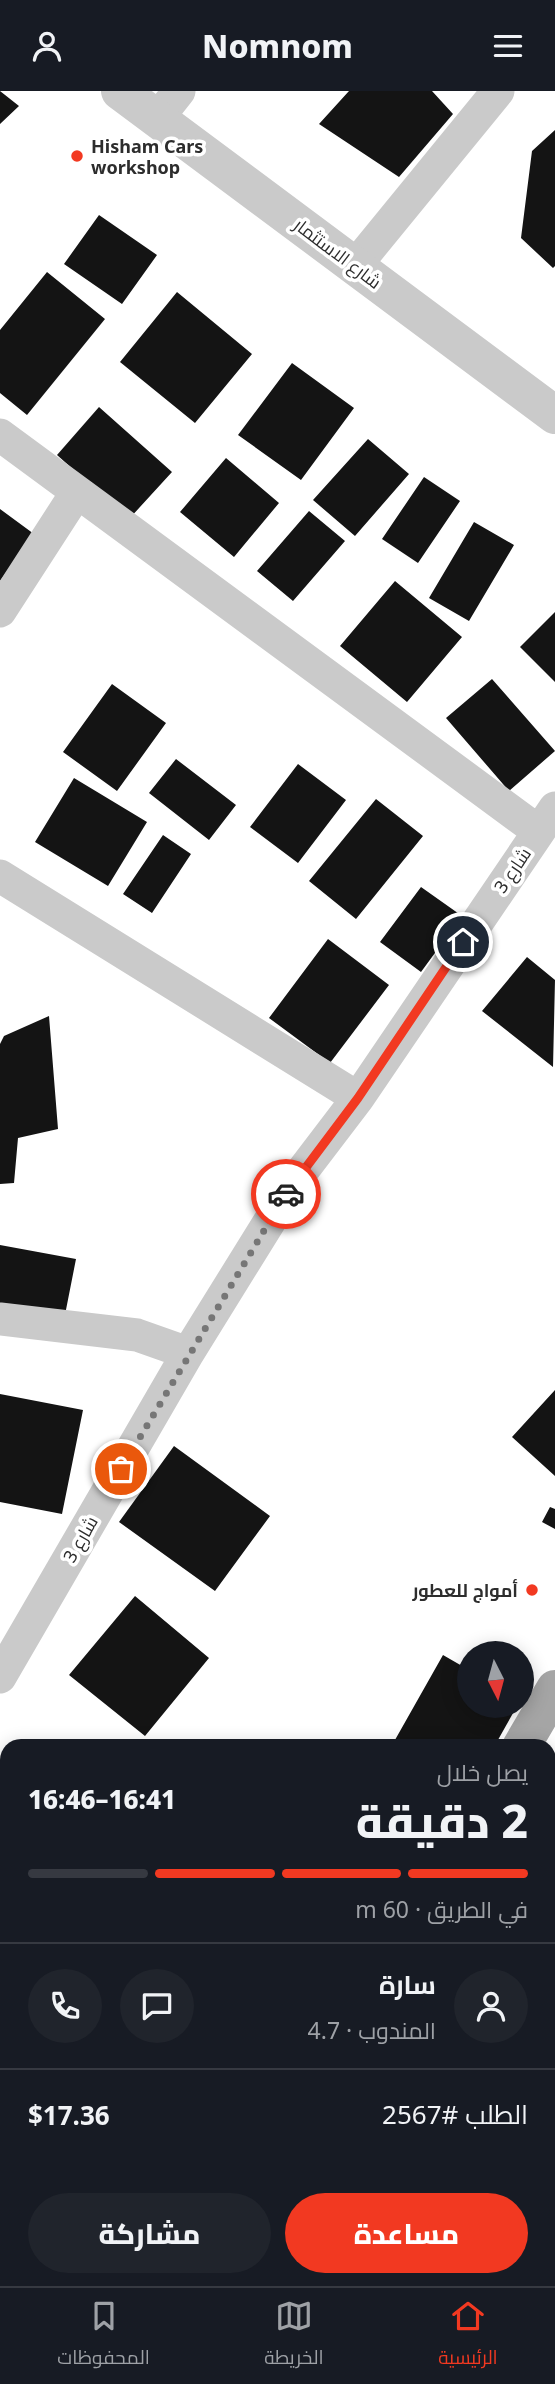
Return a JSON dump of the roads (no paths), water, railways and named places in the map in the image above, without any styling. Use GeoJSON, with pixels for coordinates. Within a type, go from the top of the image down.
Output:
{"type":"FeatureCollection","features":[{"type":"Feature","properties":{"kind":"main road"},"geometry":{"type":"LineString","coordinates":[[526,1739],[555,1689]]}},
{"type":"Feature","properties":{"kind":"street","name":"شارع الاستثمار"},"geometry":{"type":"LineString","coordinates":[[120,91],[168,105],[355,266],[555,415]]}},
{"type":"Feature","properties":{"kind":"street"},"geometry":{"type":"LineString","coordinates":[[355,266],[498,91]]}},
{"type":"Feature","properties":{"kind":"street"},"geometry":{"type":"LineString","coordinates":[[0,435],[77,492],[547,820]]}},
{"type":"Feature","properties":{"kind":"street"},"geometry":{"type":"LineString","coordinates":[[0,611],[77,492]]}},
{"type":"Feature","properties":{"kind":"street","name":"شارع 3"},"geometry":{"type":"LineString","coordinates":[[0,1677],[188,1353],[294,1182],[358,1098],[547,820]]}},
{"type":"Feature","properties":{"kind":"street"},"geometry":{"type":"LineString","coordinates":[[0,876],[358,1098]]}},
{"type":"Feature","properties":{"kind":"street"},"geometry":{"type":"LineString","coordinates":[[0,1319],[137,1335],[188,1353]]}},
{"type":"Feature","properties":{"kind":"place","name":"Hisham Cars workshop"},"geometry":{"type":"Point","coordinates":[77,156]}},
{"type":"Feature","properties":{"kind":"place","name":"أمواج للعطور"},"geometry":{"type":"Point","coordinates":[532,1590]}}]}
